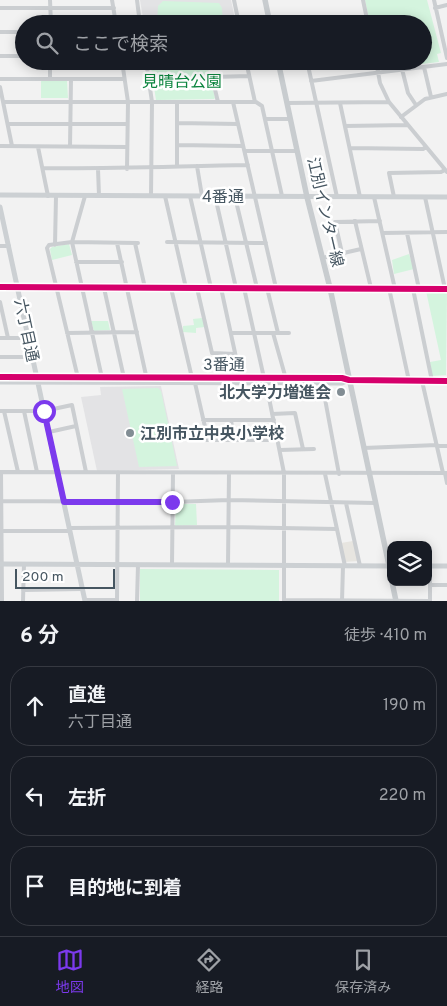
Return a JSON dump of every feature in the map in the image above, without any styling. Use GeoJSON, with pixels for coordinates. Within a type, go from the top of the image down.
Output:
{"type":"FeatureCollection","features":[{"type":"Feature","properties":{"kind":"main road"},"geometry":{"type":"LineString","coordinates":[[265,0],[268,15]]}},
{"type":"Feature","properties":{"kind":"main road","name":"江別インター線"},"geometry":{"type":"LineString","coordinates":[[280,70],[307,197],[330,288],[387,553]]}},
{"type":"Feature","properties":{"kind":"main road"},"geometry":{"type":"LineString","coordinates":[[393,586],[396,600]]}},
{"type":"Feature","properties":{"kind":"street"},"geometry":{"type":"LineString","coordinates":[[50,0],[50,15]]}},
{"type":"Feature","properties":{"kind":"street"},"geometry":{"type":"LineString","coordinates":[[112,0],[115,15]]}},
{"type":"Feature","properties":{"kind":"street"},"geometry":{"type":"LineString","coordinates":[[137,0],[139,15]]}},
{"type":"Feature","properties":{"kind":"street"},"geometry":{"type":"LineString","coordinates":[[234,0],[236,15]]}},
{"type":"Feature","properties":{"kind":"street"},"geometry":{"type":"LineString","coordinates":[[363,0],[366,15]]}},
{"type":"Feature","properties":{"kind":"street"},"geometry":{"type":"LineString","coordinates":[[434,0],[447,58]]}},
{"type":"Feature","properties":{"kind":"street"},"geometry":{"type":"LineString","coordinates":[[435,8],[447,5]]}},
{"type":"Feature","properties":{"kind":"street"},"geometry":{"type":"LineString","coordinates":[[0,8],[114,8]]}},
{"type":"Feature","properties":{"kind":"street"},"geometry":{"type":"LineString","coordinates":[[0,32],[15,32]]}},
{"type":"Feature","properties":{"kind":"street"},"geometry":{"type":"LineString","coordinates":[[0,56],[15,56]]}},
{"type":"Feature","properties":{"kind":"street"},"geometry":{"type":"LineString","coordinates":[[432,66],[447,64]]}},
{"type":"Feature","properties":{"kind":"street"},"geometry":{"type":"LineString","coordinates":[[50,70],[50,79]]}},
{"type":"Feature","properties":{"kind":"street"},"geometry":{"type":"LineString","coordinates":[[123,70],[128,102],[127,169]]}},
{"type":"Feature","properties":{"kind":"street"},"geometry":{"type":"LineString","coordinates":[[147,70],[152,102],[151,196]]}},
{"type":"Feature","properties":{"kind":"street"},"geometry":{"type":"LineString","coordinates":[[248,70],[255,102]]}},
{"type":"Feature","properties":{"kind":"street"},"geometry":{"type":"LineString","coordinates":[[310,70],[337,197]]}},
{"type":"Feature","properties":{"kind":"street"},"geometry":{"type":"LineString","coordinates":[[312,81],[394,70]]}},
{"type":"Feature","properties":{"kind":"street"},"geometry":{"type":"LineString","coordinates":[[402,70],[408,93],[416,105]]}},
{"type":"Feature","properties":{"kind":"street"},"geometry":{"type":"LineString","coordinates":[[425,70],[431,97]]}},
{"type":"Feature","properties":{"kind":"street"},"geometry":{"type":"LineString","coordinates":[[378,72],[380,84],[389,102],[446,171],[389,173],[394,197]]}},
{"type":"Feature","properties":{"kind":"street"},"geometry":{"type":"LineString","coordinates":[[218,102],[212,77],[249,76]]}},
{"type":"Feature","properties":{"kind":"street"},"geometry":{"type":"LineString","coordinates":[[0,79],[124,79]]}},
{"type":"Feature","properties":{"kind":"street"},"geometry":{"type":"LineString","coordinates":[[70,147],[71,79]]}},
{"type":"Feature","properties":{"kind":"street"},"geometry":{"type":"LineString","coordinates":[[0,87],[12,146]]}},
{"type":"Feature","properties":{"kind":"street"},"geometry":{"type":"LineString","coordinates":[[401,117],[425,98],[447,94]]}},
{"type":"Feature","properties":{"kind":"street"},"geometry":{"type":"LineString","coordinates":[[3,102],[255,102],[262,106],[282,197]]}},
{"type":"Feature","properties":{"kind":"street"},"geometry":{"type":"LineString","coordinates":[[177,102],[177,166]]}},
{"type":"Feature","properties":{"kind":"street"},"geometry":{"type":"LineString","coordinates":[[234,102],[276,288]]}},
{"type":"Feature","properties":{"kind":"street"},"geometry":{"type":"LineString","coordinates":[[287,103],[389,102]]}},
{"type":"Feature","properties":{"kind":"street"},"geometry":{"type":"LineString","coordinates":[[340,103],[360,197]]}},
{"type":"Feature","properties":{"kind":"street"},"geometry":{"type":"LineString","coordinates":[[265,119],[290,119]]}},
{"type":"Feature","properties":{"kind":"street"},"geometry":{"type":"LineString","coordinates":[[177,123],[238,124]]}},
{"type":"Feature","properties":{"kind":"street"},"geometry":{"type":"LineString","coordinates":[[8,124],[128,124]]}},
{"type":"Feature","properties":{"kind":"street"},"geometry":{"type":"LineString","coordinates":[[345,126],[408,125]]}},
{"type":"Feature","properties":{"kind":"street"},"geometry":{"type":"LineString","coordinates":[[177,145],[244,146]]}},
{"type":"Feature","properties":{"kind":"street"},"geometry":{"type":"LineString","coordinates":[[0,146],[127,147]]}},
{"type":"Feature","properties":{"kind":"street"},"geometry":{"type":"LineString","coordinates":[[38,147],[48,196]]}},
{"type":"Feature","properties":{"kind":"street"},"geometry":{"type":"LineString","coordinates":[[350,148],[423,149],[426,147]]}},
{"type":"Feature","properties":{"kind":"street"},"geometry":{"type":"LineString","coordinates":[[245,151],[297,151]]}},
{"type":"Feature","properties":{"kind":"street"},"geometry":{"type":"LineString","coordinates":[[43,168],[127,169],[248,165]]}},
{"type":"Feature","properties":{"kind":"street"},"geometry":{"type":"LineString","coordinates":[[197,166],[202,196]]}},
{"type":"Feature","properties":{"kind":"street"},"geometry":{"type":"LineString","coordinates":[[98,169],[99,196]]}},
{"type":"Feature","properties":{"kind":"street","name":"4番通"},"geometry":{"type":"LineString","coordinates":[[0,195],[447,197]]}},
{"type":"Feature","properties":{"kind":"street"},"geometry":{"type":"LineString","coordinates":[[55,244],[56,196]]}},
{"type":"Feature","properties":{"kind":"street"},"geometry":{"type":"LineString","coordinates":[[85,196],[72,242],[102,380]]}},
{"type":"Feature","properties":{"kind":"street"},"geometry":{"type":"LineString","coordinates":[[165,196],[186,288]]}},
{"type":"Feature","properties":{"kind":"street"},"geometry":{"type":"LineString","coordinates":[[190,196],[211,288]]}},
{"type":"Feature","properties":{"kind":"street"},"geometry":{"type":"LineString","coordinates":[[215,196],[236,288]]}},
{"type":"Feature","properties":{"kind":"street"},"geometry":{"type":"LineString","coordinates":[[236,196],[257,288]]}},
{"type":"Feature","properties":{"kind":"street"},"geometry":{"type":"LineString","coordinates":[[374,197],[395,288]]}},
{"type":"Feature","properties":{"kind":"street"},"geometry":{"type":"LineString","coordinates":[[0,287],[446,289],[424,197]]}},
{"type":"Feature","properties":{"kind":"street","name":"六丁目通"},"geometry":{"type":"LineString","coordinates":[[0,207],[85,600]]}},
{"type":"Feature","properties":{"kind":"street"},"geometry":{"type":"LineString","coordinates":[[355,221],[370,288]]}},
{"type":"Feature","properties":{"kind":"street"},"geometry":{"type":"LineString","coordinates":[[342,253],[335,222],[380,221]]}},
{"type":"Feature","properties":{"kind":"street"},"geometry":{"type":"LineString","coordinates":[[383,233],[447,232]]}},
{"type":"Feature","properties":{"kind":"street"},"geometry":{"type":"LineString","coordinates":[[407,233],[419,289]]}},
{"type":"Feature","properties":{"kind":"street"},"geometry":{"type":"LineString","coordinates":[[78,380],[47,248],[49,245],[72,242],[136,243],[145,288]]}},
{"type":"Feature","properties":{"kind":"street"},"geometry":{"type":"LineString","coordinates":[[118,242],[147,381]]}},
{"type":"Feature","properties":{"kind":"street"},"geometry":{"type":"LineString","coordinates":[[167,242],[266,243]]}},
{"type":"Feature","properties":{"kind":"street"},"geometry":{"type":"LineString","coordinates":[[0,246],[9,246]]}},
{"type":"Feature","properties":{"kind":"street"},"geometry":{"type":"LineString","coordinates":[[322,258],[361,249]]}},
{"type":"Feature","properties":{"kind":"street"},"geometry":{"type":"LineString","coordinates":[[76,262],[122,262]]}},
{"type":"Feature","properties":{"kind":"street"},"geometry":{"type":"LineString","coordinates":[[440,270],[447,269]]}},
{"type":"Feature","properties":{"kind":"street"},"geometry":{"type":"LineString","coordinates":[[104,288],[124,378]]}},
{"type":"Feature","properties":{"kind":"street"},"geometry":{"type":"LineString","coordinates":[[171,288],[208,440]]}},
{"type":"Feature","properties":{"kind":"street"},"geometry":{"type":"LineString","coordinates":[[197,288],[212,353],[236,354]]}},
{"type":"Feature","properties":{"kind":"street"},"geometry":{"type":"LineString","coordinates":[[221,288],[236,354],[239,380]]}},
{"type":"Feature","properties":{"kind":"street"},"geometry":{"type":"LineString","coordinates":[[244,288],[284,473],[284,600],[430,601],[430,586]]}},
{"type":"Feature","properties":{"kind":"street"},"geometry":{"type":"LineString","coordinates":[[267,288],[286,381]]}},
{"type":"Feature","properties":{"kind":"street"},"geometry":{"type":"LineString","coordinates":[[389,288],[409,380]]}},
{"type":"Feature","properties":{"kind":"street"},"geometry":{"type":"LineString","coordinates":[[413,289],[432,381]]}},
{"type":"Feature","properties":{"kind":"street"},"geometry":{"type":"LineString","coordinates":[[0,304],[2,322],[8,338]]}},
{"type":"Feature","properties":{"kind":"street"},"geometry":{"type":"LineString","coordinates":[[67,333],[137,332]]}},
{"type":"Feature","properties":{"kind":"street"},"geometry":{"type":"LineString","coordinates":[[231,333],[289,333]]}},
{"type":"Feature","properties":{"kind":"street"},"geometry":{"type":"LineString","coordinates":[[0,338],[28,338]]}},
{"type":"Feature","properties":{"kind":"street"},"geometry":{"type":"LineString","coordinates":[[0,357],[33,357]]}},
{"type":"Feature","properties":{"kind":"street","name":"3番通"},"geometry":{"type":"LineString","coordinates":[[0,377],[38,380]]}},
{"type":"Feature","properties":{"kind":"street","name":"3番通"},"geometry":{"type":"LineString","coordinates":[[102,380],[124,378],[147,381]]}},
{"type":"Feature","properties":{"kind":"street","name":"3番通"},"geometry":{"type":"LineString","coordinates":[[0,382],[38,380],[286,381],[342,378],[349,380],[447,381]]}},
{"type":"Feature","properties":{"kind":"street","name":"3番通"},"geometry":{"type":"LineString","coordinates":[[286,381],[342,383],[349,380]]}},
{"type":"Feature","properties":{"kind":"street"},"geometry":{"type":"LineString","coordinates":[[422,381],[447,483]]}},
{"type":"Feature","properties":{"kind":"street"},"geometry":{"type":"LineString","coordinates":[[322,383],[339,474]]}},
{"type":"Feature","properties":{"kind":"street"},"geometry":{"type":"LineString","coordinates":[[18,472],[2,411],[44,411],[72,405],[86,472]]}},
{"type":"Feature","properties":{"kind":"street"},"geometry":{"type":"LineString","coordinates":[[24,411],[37,472]]}},
{"type":"Feature","properties":{"kind":"street"},"geometry":{"type":"LineString","coordinates":[[272,414],[295,413],[303,450]]}},
{"type":"Feature","properties":{"kind":"street"},"geometry":{"type":"LineString","coordinates":[[203,420],[274,420]]}},
{"type":"Feature","properties":{"kind":"street"},"geometry":{"type":"LineString","coordinates":[[231,420],[234,440]]}},
{"type":"Feature","properties":{"kind":"street"},"geometry":{"type":"LineString","coordinates":[[49,432],[76,426]]}},
{"type":"Feature","properties":{"kind":"street"},"geometry":{"type":"LineString","coordinates":[[200,440],[278,440]]}},
{"type":"Feature","properties":{"kind":"street"},"geometry":{"type":"LineString","coordinates":[[364,448],[447,446]]}},
{"type":"Feature","properties":{"kind":"street"},"geometry":{"type":"LineString","coordinates":[[280,450],[314,449]]}},
{"type":"Feature","properties":{"kind":"street"},"geometry":{"type":"LineString","coordinates":[[1,598],[0,472],[445,473]]}},
{"type":"Feature","properties":{"kind":"street"},"geometry":{"type":"LineString","coordinates":[[85,600],[117,600],[118,472]]}},
{"type":"Feature","properties":{"kind":"street"},"geometry":{"type":"LineString","coordinates":[[172,473],[172,565]]}},
{"type":"Feature","properties":{"kind":"street"},"geometry":{"type":"LineString","coordinates":[[228,565],[229,473]]}},
{"type":"Feature","properties":{"kind":"street"},"geometry":{"type":"LineString","coordinates":[[325,474],[344,566],[342,600]]}},
{"type":"Feature","properties":{"kind":"street"},"geometry":{"type":"LineString","coordinates":[[1,501],[172,502],[229,500],[375,503]]}},
{"type":"Feature","properties":{"kind":"street"},"geometry":{"type":"LineString","coordinates":[[346,503],[360,566]]}},
{"type":"Feature","properties":{"kind":"street"},"geometry":{"type":"LineString","coordinates":[[1,531],[229,527],[337,529]]}},
{"type":"Feature","properties":{"kind":"street"},"geometry":{"type":"LineString","coordinates":[[1,564],[387,566]]}},
{"type":"Feature","properties":{"kind":"street"},"geometry":{"type":"LineString","coordinates":[[23,601],[24,564]]}},
{"type":"Feature","properties":{"kind":"street"},"geometry":{"type":"LineString","coordinates":[[137,601],[138,565]]}},
{"type":"Feature","properties":{"kind":"street"},"geometry":{"type":"LineString","coordinates":[[432,566],[447,566]]}},
{"type":"Feature","properties":{"kind":"street"},"geometry":{"type":"LineString","coordinates":[[432,585],[447,585]]}},
{"type":"Feature","properties":{"kind":"street"},"geometry":{"type":"LineString","coordinates":[[24,590],[82,589]]}},
{"type":"Feature","properties":{"kind":"shaded area"},"geometry":{"type":"Polygon","coordinates":[[[140,0],[231,0],[234,15],[142,15],[140,0]]]}},
{"type":"Feature","properties":{"kind":"shaded area","name":"江別市立中央小学校"},"geometry":{"type":"Polygon","coordinates":[[[161,386],[179,469],[97,471],[81,397],[101,395],[100,387],[161,386]]]}},
{"type":"Feature","properties":{"kind":"shaded area"},"geometry":{"type":"Polygon","coordinates":[[[353,541],[358,561],[345,562],[341,543],[353,541]]]}},
{"type":"Feature","properties":{"kind":"green space"},"geometry":{"type":"Polygon","coordinates":[[[365,0],[427,0],[431,15],[368,15],[365,0]]]}},
{"type":"Feature","properties":{"kind":"green space"},"geometry":{"type":"Polygon","coordinates":[[[163,1],[219,3],[222,8],[222,15],[158,15],[158,6],[163,1]]]}},
{"type":"Feature","properties":{"kind":"green space"},"geometry":{"type":"Polygon","coordinates":[[[432,19],[441,53],[437,54],[439,62],[432,63],[432,19]]]}},
{"type":"Feature","properties":{"kind":"green space","name":"見晴台公園"},"geometry":{"type":"Polygon","coordinates":[[[151,70],[208,70],[214,99],[156,100],[151,70]]]}},
{"type":"Feature","properties":{"kind":"green space"},"geometry":{"type":"Polygon","coordinates":[[[41,81],[67,81],[68,98],[41,98],[41,81]]]}},
{"type":"Feature","properties":{"kind":"green space"},"geometry":{"type":"Polygon","coordinates":[[[69,244],[72,255],[52,260],[50,249],[52,247],[69,244]]]}},
{"type":"Feature","properties":{"kind":"green space"},"geometry":{"type":"Polygon","coordinates":[[[409,254],[414,269],[394,274],[392,260],[409,254]]]}},
{"type":"Feature","properties":{"kind":"green space"},"geometry":{"type":"Polygon","coordinates":[[[426,291],[447,291],[446,375],[432,376],[430,362],[441,360],[426,291]]]}},
{"type":"Feature","properties":{"kind":"green space"},"geometry":{"type":"Polygon","coordinates":[[[202,318],[205,327],[196,328],[196,333],[183,332],[183,326],[194,325],[193,319],[202,318]]]}},
{"type":"Feature","properties":{"kind":"green space"},"geometry":{"type":"Polygon","coordinates":[[[91,321],[108,321],[110,330],[94,331],[91,321]]]}},
{"type":"Feature","properties":{"kind":"green space"},"geometry":{"type":"Polygon","coordinates":[[[158,388],[161,391],[177,466],[139,467],[122,389],[158,388]]]}},
{"type":"Feature","properties":{"kind":"green space"},"geometry":{"type":"Polygon","coordinates":[[[176,504],[196,504],[197,525],[175,526],[176,504]]]}},
{"type":"Feature","properties":{"kind":"green space"},"geometry":{"type":"Polygon","coordinates":[[[140,569],[279,570],[279,601],[140,601],[140,569]]]}},
{"type":"Feature","properties":{"kind":"cycle path"},"geometry":{"type":"LineString","coordinates":[[0,287],[447,289]]}},
{"type":"Feature","properties":{"kind":"cycle path"},"geometry":{"type":"LineString","coordinates":[[0,377],[342,378],[349,380],[447,381]]}},
{"type":"Feature","properties":{"kind":"place","name":"北大学力増進会"},"geometry":{"type":"Point","coordinates":[341,392]}},
{"type":"Feature","properties":{"kind":"place","name":"江別市立中央小学校"},"geometry":{"type":"Point","coordinates":[130,433]}},
{"type":"Feature","properties":{"kind":"route"},"geometry":{"type":"LineString","coordinates":[[44,411],[64,502],[172,502]]}}]}
